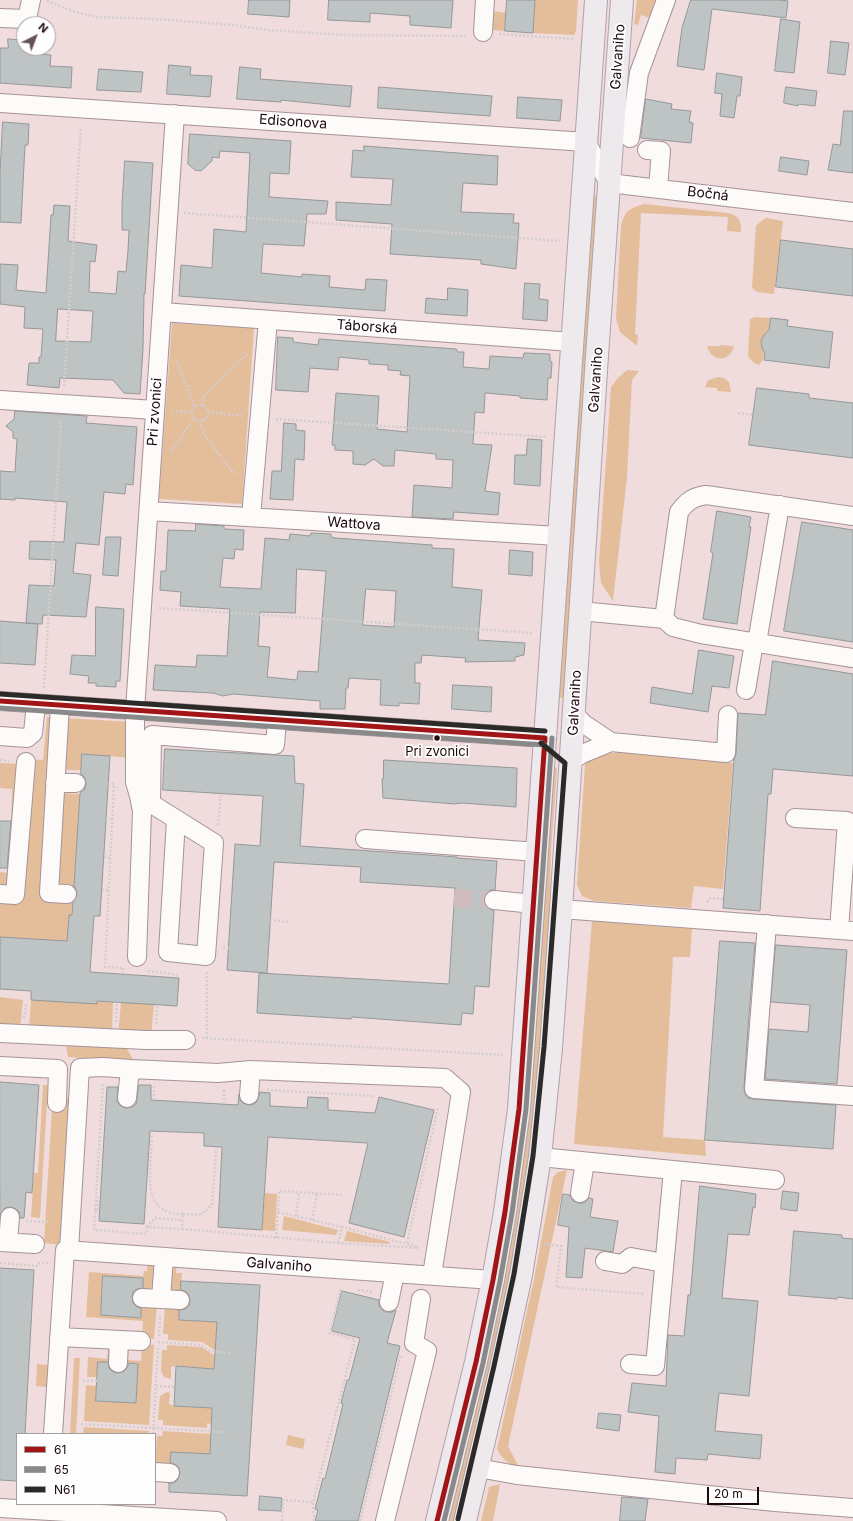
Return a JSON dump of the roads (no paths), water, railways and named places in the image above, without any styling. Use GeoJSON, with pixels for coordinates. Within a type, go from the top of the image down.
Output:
{"type":"FeatureCollection","features":[{"type":"Feature","properties":{"kind":"main road","name":"Galvaniho"},"geometry":{"type":"LineString","coordinates":[[437,1521],[476,1362],[494,1280],[519,1110],[596,0]]}},
{"type":"Feature","properties":{"kind":"main road","name":"Galvaniho"},"geometry":{"type":"LineString","coordinates":[[465,1521],[502,1368],[521,1274],[540,1158],[551,1048],[572,760],[580,610],[622,0]]}},
{"type":"Feature","properties":{"kind":"main road","name":"Galvaniho"},"geometry":{"type":"LineString","coordinates":[[545,738],[572,760]]}},
{"type":"Feature","properties":{"kind":"street"},"geometry":{"type":"LineString","coordinates":[[0,18],[27,19],[31,0]]}},
{"type":"Feature","properties":{"kind":"street"},"geometry":{"type":"LineString","coordinates":[[483,32],[485,0]]}},
{"type":"Feature","properties":{"kind":"street","name":"Galvaniho"},"geometry":{"type":"LineString","coordinates":[[630,138],[639,74],[666,0]]}},
{"type":"Feature","properties":{"kind":"street","name":"Edisonova"},"geometry":{"type":"LineString","coordinates":[[0,103],[586,142]]}},
{"type":"Feature","properties":{"kind":"street","name":"Pri zvonici"},"geometry":{"type":"LineString","coordinates":[[145,800],[136,782],[135,710],[149,511],[162,411],[162,312],[175,114]]}},
{"type":"Feature","properties":{"kind":"street"},"geometry":{"type":"LineString","coordinates":[[586,142],[609,183]]}},
{"type":"Feature","properties":{"kind":"street"},"geometry":{"type":"LineString","coordinates":[[647,150],[661,151],[658,188]]}},
{"type":"Feature","properties":{"kind":"street","name":"Bočná"},"geometry":{"type":"LineString","coordinates":[[609,183],[853,212]]}},
{"type":"Feature","properties":{"kind":"street","name":"Táborská"},"geometry":{"type":"LineString","coordinates":[[162,312],[267,327],[572,342]]}},
{"type":"Feature","properties":{"kind":"street"},"geometry":{"type":"LineString","coordinates":[[251,517],[267,327]]}},
{"type":"Feature","properties":{"kind":"street"},"geometry":{"type":"LineString","coordinates":[[0,400],[162,411]]}},
{"type":"Feature","properties":{"kind":"street"},"geometry":{"type":"LineString","coordinates":[[664,619],[679,512],[684,504],[694,497],[706,495],[853,516]]}},
{"type":"Feature","properties":{"kind":"street"},"geometry":{"type":"LineString","coordinates":[[746,690],[780,505]]}},
{"type":"Feature","properties":{"kind":"street","name":"Wattova"},"geometry":{"type":"LineString","coordinates":[[149,511],[558,536]]}},
{"type":"Feature","properties":{"kind":"street"},"geometry":{"type":"LineString","coordinates":[[580,610],[664,619],[673,627],[701,634],[853,658]]}},
{"type":"Feature","properties":{"kind":"street"},"geometry":{"type":"LineString","coordinates":[[0,701],[545,738]]}},
{"type":"Feature","properties":{"kind":"street"},"geometry":{"type":"LineString","coordinates":[[0,736],[27,738],[33,733],[36,704]]}},
{"type":"Feature","properties":{"kind":"street"},"geometry":{"type":"LineString","coordinates":[[60,705],[49,893],[67,894]]}},
{"type":"Feature","properties":{"kind":"street"},"geometry":{"type":"LineString","coordinates":[[574,714],[584,724],[611,742],[726,754],[728,715]]}},
{"type":"Feature","properties":{"kind":"street"},"geometry":{"type":"LineString","coordinates":[[138,965],[142,811],[145,800],[152,735],[275,745],[277,720]]}},
{"type":"Feature","properties":{"kind":"street"},"geometry":{"type":"LineString","coordinates":[[572,760],[611,742]]}},
{"type":"Feature","properties":{"kind":"street"},"geometry":{"type":"LineString","coordinates":[[0,894],[15,895],[26,762]]}},
{"type":"Feature","properties":{"kind":"street"},"geometry":{"type":"LineString","coordinates":[[55,783],[76,783]]}},
{"type":"Feature","properties":{"kind":"street"},"geometry":{"type":"LineString","coordinates":[[145,800],[214,843],[206,956],[168,952],[176,820]]}},
{"type":"Feature","properties":{"kind":"street"},"geometry":{"type":"LineString","coordinates":[[561,909],[846,931],[847,821],[795,818]]}},
{"type":"Feature","properties":{"kind":"street"},"geometry":{"type":"LineString","coordinates":[[364,839],[538,852]]}},
{"type":"Feature","properties":{"kind":"street"},"geometry":{"type":"LineString","coordinates":[[494,900],[534,904]]}},
{"type":"Feature","properties":{"kind":"street"},"geometry":{"type":"LineString","coordinates":[[768,924],[754,1090],[853,1096]]}},
{"type":"Feature","properties":{"kind":"street"},"geometry":{"type":"LineString","coordinates":[[0,1033],[146,1040],[186,1040]]}},
{"type":"Feature","properties":{"kind":"street"},"geometry":{"type":"LineString","coordinates":[[0,1066],[58,1069],[57,1103]]}},
{"type":"Feature","properties":{"kind":"street"},"geometry":{"type":"LineString","coordinates":[[53,1433],[80,1068],[103,1067],[218,1073],[251,1070],[445,1078],[461,1092],[432,1275]]}},
{"type":"Feature","properties":{"kind":"street"},"geometry":{"type":"LineString","coordinates":[[127,1098],[130,1069]]}},
{"type":"Feature","properties":{"kind":"street"},"geometry":{"type":"LineString","coordinates":[[249,1095],[251,1070]]}},
{"type":"Feature","properties":{"kind":"street"},"geometry":{"type":"LineString","coordinates":[[540,1158],[775,1180]]}},
{"type":"Feature","properties":{"kind":"street"},"geometry":{"type":"LineString","coordinates":[[580,1193],[585,1162]]}},
{"type":"Feature","properties":{"kind":"street"},"geometry":{"type":"LineString","coordinates":[[630,1364],[655,1366],[673,1170]]}},
{"type":"Feature","properties":{"kind":"street"},"geometry":{"type":"LineString","coordinates":[[10,1217],[4,1242],[35,1244]]}},
{"type":"Feature","properties":{"kind":"street","name":"Galvaniho"},"geometry":{"type":"LineString","coordinates":[[67,1250],[494,1280]]}},
{"type":"Feature","properties":{"kind":"street"},"geometry":{"type":"LineString","coordinates":[[161,1299],[164,1257]]}},
{"type":"Feature","properties":{"kind":"street"},"geometry":{"type":"LineString","coordinates":[[605,1261],[622,1264],[630,1257],[664,1263]]}},
{"type":"Feature","properties":{"kind":"street"},"geometry":{"type":"LineString","coordinates":[[389,1302],[395,1273]]}},
{"type":"Feature","properties":{"kind":"street"},"geometry":{"type":"LineString","coordinates":[[142,1298],[180,1300]]}},
{"type":"Feature","properties":{"kind":"street"},"geometry":{"type":"LineString","coordinates":[[384,1521],[427,1351],[414,1343],[421,1299]]}},
{"type":"Feature","properties":{"kind":"street"},"geometry":{"type":"LineString","coordinates":[[60,1337],[150,1341]]}},
{"type":"Feature","properties":{"kind":"street"},"geometry":{"type":"LineString","coordinates":[[118,1363],[119,1340]]}},
{"type":"Feature","properties":{"kind":"street"},"geometry":{"type":"LineString","coordinates":[[478,1468],[517,1475],[775,1502],[853,1508]]}},
{"type":"Feature","properties":{"kind":"street"},"geometry":{"type":"LineString","coordinates":[[0,1508],[112,1518],[149,1510],[190,1520],[217,1521]]}},
{"type":"Feature","properties":{"kind":"tunnel"},"geometry":{"type":"LineString","coordinates":[[454,898],[494,900]]}},
{"type":"Feature","properties":{"kind":"place","name":"Pri zvonici"},"geometry":{"type":"Point","coordinates":[437,738]}}]}
